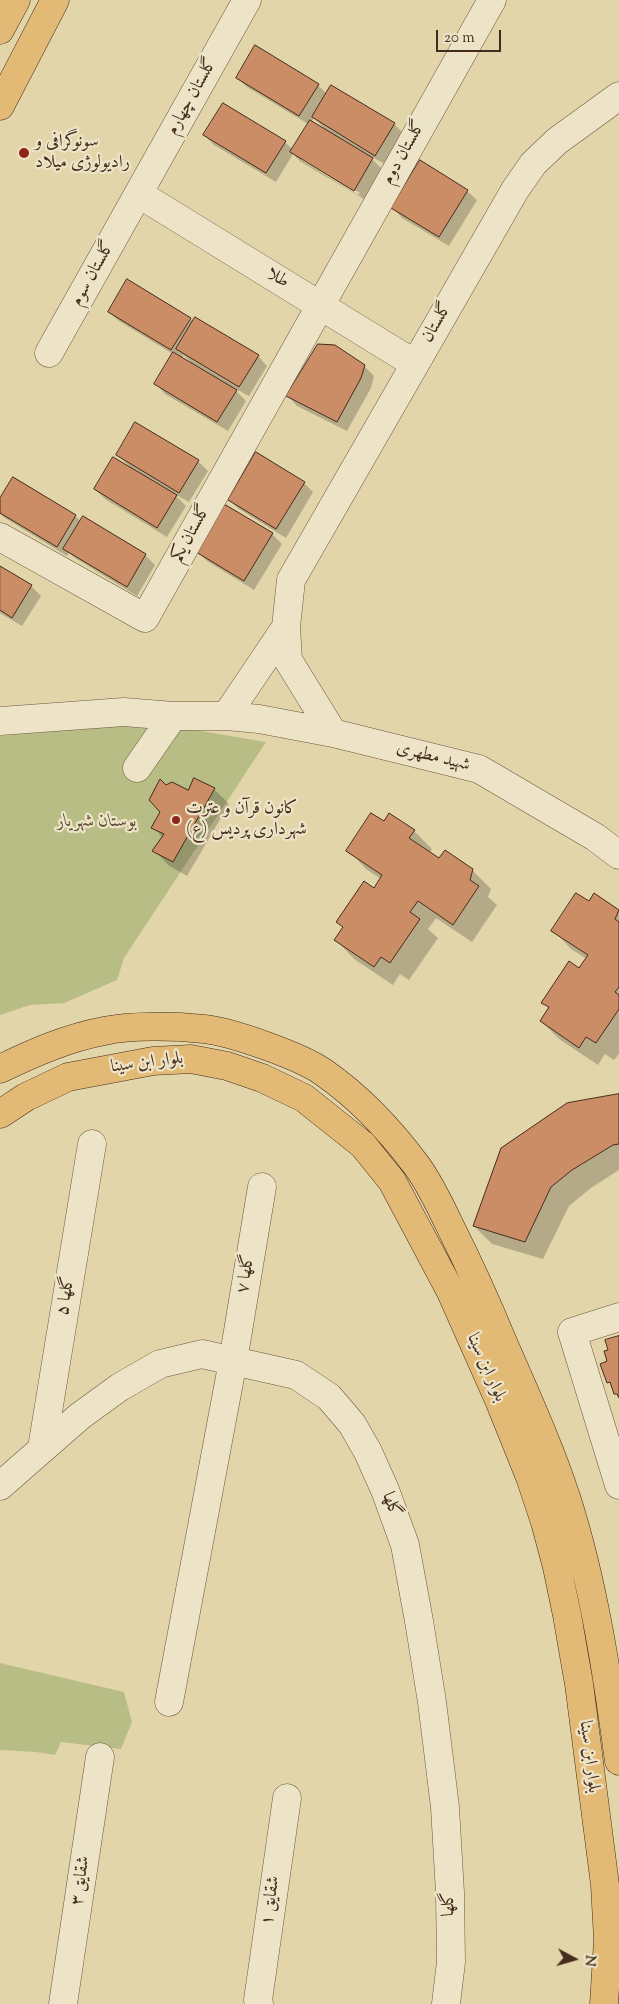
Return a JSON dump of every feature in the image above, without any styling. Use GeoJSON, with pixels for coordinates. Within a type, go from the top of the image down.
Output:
{"type":"FeatureCollection","features":[{"type":"Feature","properties":{"kind":"main road"},"geometry":{"type":"LineString","coordinates":[[0,30],[16,0]]}},
{"type":"Feature","properties":{"kind":"main road"},"geometry":{"type":"LineString","coordinates":[[0,106],[55,0]]}},
{"type":"Feature","properties":{"kind":"main road","name":"بلوار ابن سینا"},"geometry":{"type":"LineString","coordinates":[[0,1069],[33,1053],[104,1030],[142,1027],[205,1029],[280,1052],[321,1070],[349,1092],[388,1130],[418,1168],[440,1206],[475,1276],[538,1422],[563,1491],[583,1559],[598,1621],[619,1761]]}},
{"type":"Feature","properties":{"kind":"main road","name":"بلوار ابن سینا"},"geometry":{"type":"LineString","coordinates":[[0,1114],[26,1097],[68,1077],[152,1061],[191,1059],[226,1066],[262,1078],[304,1098],[364,1145],[392,1180],[451,1292],[499,1400],[530,1477],[557,1567],[568,1615],[579,1684],[605,1885],[608,1940],[604,2004]]}},
{"type":"Feature","properties":{"kind":"street","name":"گلستان چهارم"},"geometry":{"type":"LineString","coordinates":[[139,194],[247,0]]}},
{"type":"Feature","properties":{"kind":"street","name":"گلستان دوم"},"geometry":{"type":"LineString","coordinates":[[320,305],[492,0]]}},
{"type":"Feature","properties":{"kind":"street","name":"گلستان"},"geometry":{"type":"LineString","coordinates":[[286,627],[291,580],[515,190],[533,164],[557,141],[619,96]]}},
{"type":"Feature","properties":{"kind":"street","name":"طلا"},"geometry":{"type":"LineString","coordinates":[[139,194],[415,364]]}},
{"type":"Feature","properties":{"kind":"street","name":"گلستان سوم"},"geometry":{"type":"LineString","coordinates":[[50,353],[139,194]]}},
{"type":"Feature","properties":{"kind":"street","name":"گلستان یکم"},"geometry":{"type":"LineString","coordinates":[[0,537],[145,618],[320,305]]}},
{"type":"Feature","properties":{"kind":"street"},"geometry":{"type":"LineString","coordinates":[[226,716],[286,627]]}},
{"type":"Feature","properties":{"kind":"street"},"geometry":{"type":"LineString","coordinates":[[286,627],[288,660],[333,733]]}},
{"type":"Feature","properties":{"kind":"street","name":"شهید مطهری"},"geometry":{"type":"LineString","coordinates":[[0,721],[124,712],[259,719],[333,733],[479,770],[595,837],[619,855]]}},
{"type":"Feature","properties":{"kind":"street"},"geometry":{"type":"LineString","coordinates":[[137,768],[173,716]]}},
{"type":"Feature","properties":{"kind":"street","name":"گلها ۵"},"geometry":{"type":"LineString","coordinates":[[42,1448],[92,1144]]}},
{"type":"Feature","properties":{"kind":"street","name":"گلها ۷"},"geometry":{"type":"LineString","coordinates":[[169,1702],[233,1361],[262,1187]]}},
{"type":"Feature","properties":{"kind":"street"},"geometry":{"type":"LineString","coordinates":[[619,1317],[572,1332],[619,1485]]}},
{"type":"Feature","properties":{"kind":"street","name":"گلها"},"geometry":{"type":"LineString","coordinates":[[0,1486],[42,1448],[120,1387],[160,1364],[202,1354],[296,1376],[329,1398],[352,1424],[368,1452],[385,1490],[405,1545],[431,1693],[445,1807],[450,1893],[451,1962],[446,2004]]}},
{"type":"Feature","properties":{"kind":"street","name":"شقایق ۳"},"geometry":{"type":"LineString","coordinates":[[63,2004],[100,1757]]}},
{"type":"Feature","properties":{"kind":"street","name":"شقایق ۱"},"geometry":{"type":"LineString","coordinates":[[259,2004],[258,2000],[287,1798]]}},
{"type":"Feature","properties":{"kind":"green space","name":"بوستان شهریار"},"geometry":{"type":"Polygon","coordinates":[[[119,724],[195,730],[266,742],[124,958],[117,980],[64,1003],[30,1005],[0,1015],[0,736],[119,724]]]}},
{"type":"Feature","properties":{"kind":"green space"},"geometry":{"type":"Polygon","coordinates":[[[0,1663],[124,1692],[132,1722],[121,1749],[61,1742],[55,1755],[0,1750],[0,1663]]]}},
{"type":"Feature","properties":{"kind":"building"},"geometry":{"type":"Polygon","coordinates":[[[255,45],[319,84],[299,116],[236,78],[255,45]]]}},
{"type":"Feature","properties":{"kind":"building"},"geometry":{"type":"Polygon","coordinates":[[[331,85],[395,123],[375,156],[312,117],[331,85]]]}},
{"type":"Feature","properties":{"kind":"building"},"geometry":{"type":"Polygon","coordinates":[[[223,103],[286,141],[266,173],[203,135],[223,103]]]}},
{"type":"Feature","properties":{"kind":"building"},"geometry":{"type":"Polygon","coordinates":[[[310,120],[373,158],[354,191],[290,152],[310,120]]]}},
{"type":"Feature","properties":{"kind":"building"},"geometry":{"type":"Polygon","coordinates":[[[420,160],[468,190],[439,237],[391,208],[420,160]]]}},
{"type":"Feature","properties":{"kind":"building"},"geometry":{"type":"Polygon","coordinates":[[[127,279],[191,318],[171,350],[108,312],[127,279]]]}},
{"type":"Feature","properties":{"kind":"building"},"geometry":{"type":"Polygon","coordinates":[[[195,317],[259,355],[239,387],[176,349],[195,317]]]}},
{"type":"Feature","properties":{"kind":"building"},"geometry":{"type":"Polygon","coordinates":[[[318,344],[335,345],[365,365],[361,378],[337,422],[286,396],[318,344]]]}},
{"type":"Feature","properties":{"kind":"building"},"geometry":{"type":"Polygon","coordinates":[[[173,352],[237,390],[217,422],[154,384],[173,352]]]}},
{"type":"Feature","properties":{"kind":"building"},"geometry":{"type":"Polygon","coordinates":[[[135,422],[199,460],[179,493],[116,455],[135,422]]]}},
{"type":"Feature","properties":{"kind":"building"},"geometry":{"type":"Polygon","coordinates":[[[256,452],[305,482],[276,529],[228,500],[256,452]]]}},
{"type":"Feature","properties":{"kind":"building"},"geometry":{"type":"Polygon","coordinates":[[[113,457],[177,495],[157,528],[94,489],[113,457]]]}},
{"type":"Feature","properties":{"kind":"building"},"geometry":{"type":"Polygon","coordinates":[[[13,477],[76,515],[57,547],[0,513],[0,498],[13,477]]]}},
{"type":"Feature","properties":{"kind":"building"},"geometry":{"type":"Polygon","coordinates":[[[224,504],[273,533],[244,581],[196,552],[224,504]]]}},
{"type":"Feature","properties":{"kind":"building"},"geometry":{"type":"Polygon","coordinates":[[[83,516],[146,554],[127,587],[63,549],[83,516]]]}},
{"type":"Feature","properties":{"kind":"building"},"geometry":{"type":"Polygon","coordinates":[[[0,566],[32,585],[12,618],[0,610],[0,566]]]}},
{"type":"Feature","properties":{"kind":"building","name":"کانون قرآن و عترت (ع) شهرداری پردیس"},"geometry":{"type":"Polygon","coordinates":[[[194,778],[215,788],[173,862],[152,851],[164,834],[151,828],[160,812],[149,800],[160,779],[166,785],[172,782],[188,790],[194,778]]]}},
{"type":"Feature","properties":{"kind":"building"},"geometry":{"type":"Polygon","coordinates":[[[371,813],[384,821],[389,813],[415,830],[409,838],[439,858],[445,850],[473,869],[470,880],[479,886],[453,925],[418,901],[410,912],[420,919],[390,963],[381,957],[374,967],[334,940],[343,927],[336,922],[364,881],[374,888],[382,875],[346,851],[371,813]]]}},
{"type":"Feature","properties":{"kind":"building"},"geometry":{"type":"Polygon","coordinates":[[[576,893],[589,901],[594,893],[619,910],[615,919],[619,922],[619,987],[615,992],[619,995],[619,1009],[596,1043],[586,1037],[579,1048],[540,1021],[549,1007],[541,1003],[569,961],[579,968],[588,955],[551,931],[576,893]]]}},
{"type":"Feature","properties":{"kind":"building"},"geometry":{"type":"Polygon","coordinates":[[[619,1094],[619,1144],[613,1145],[572,1170],[551,1187],[525,1242],[473,1226],[501,1148],[567,1103],[619,1094]]]}},
{"type":"Feature","properties":{"kind":"building"},"geometry":{"type":"Polygon","coordinates":[[[619,1336],[619,1398],[617,1394],[614,1394],[610,1382],[607,1383],[600,1364],[607,1361],[604,1351],[608,1350],[605,1340],[619,1336]]]}},
{"type":"Feature","properties":{"kind":"place","name":"سونوگرافی و رادیولوژی میلاد"},"geometry":{"type":"Point","coordinates":[24,153]}},
{"type":"Feature","properties":{"kind":"place","name":"کانون قرآن و عترت (ع) شهرداری پردیس"},"geometry":{"type":"Point","coordinates":[176,820]}}]}
